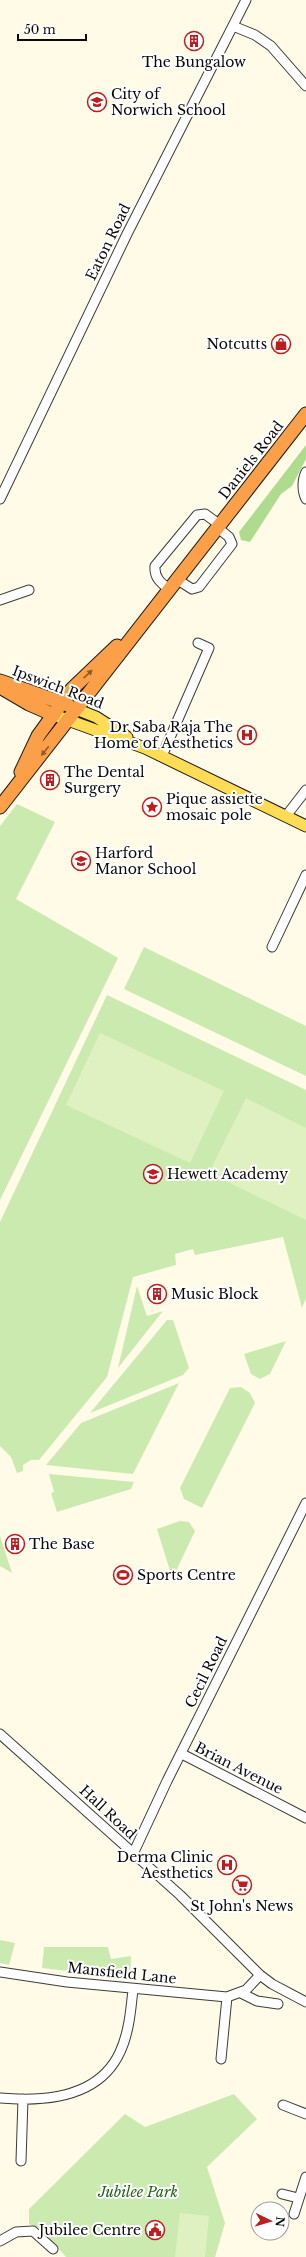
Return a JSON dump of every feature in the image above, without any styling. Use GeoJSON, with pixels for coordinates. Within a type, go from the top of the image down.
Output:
{"type":"FeatureCollection","features":[{"type":"Feature","properties":{"kind":"highway","name":"Daniels Road"},"geometry":{"type":"LineString","coordinates":[[10,794],[306,414]]}},
{"type":"Feature","properties":{"kind":"highway","name":"Daniels Road"},"geometry":{"type":"LineString","coordinates":[[10,794],[38,736],[72,689],[148,617]]}},
{"type":"Feature","properties":{"kind":"highway","name":"Ipswich Road"},"geometry":{"type":"LineString","coordinates":[[0,681],[76,709]]}},
{"type":"Feature","properties":{"kind":"highway","name":"Ipswich Road"},"geometry":{"type":"LineString","coordinates":[[0,687],[29,704],[54,715]]}},
{"type":"Feature","properties":{"kind":"highway"},"geometry":{"type":"LineString","coordinates":[[54,715],[76,709]]}},
{"type":"Feature","properties":{"kind":"highway"},"geometry":{"type":"LineString","coordinates":[[0,807],[10,794]]}},
{"type":"Feature","properties":{"kind":"main road","name":"Ipswich Road"},"geometry":{"type":"LineString","coordinates":[[76,709],[96,717],[144,748]]}},
{"type":"Feature","properties":{"kind":"main road","name":"Ipswich Road"},"geometry":{"type":"LineString","coordinates":[[54,715],[144,748],[306,826]]}},
{"type":"Feature","properties":{"kind":"street","name":"Eaton Road"},"geometry":{"type":"LineString","coordinates":[[0,499],[127,234],[246,0]]}},
{"type":"Feature","properties":{"kind":"street"},"geometry":{"type":"LineString","coordinates":[[233,26],[255,35],[271,46],[306,86]]}},
{"type":"Feature","properties":{"kind":"street"},"geometry":{"type":"LineString","coordinates":[[306,472],[303,478],[303,494],[306,499]]}},
{"type":"Feature","properties":{"kind":"street"},"geometry":{"type":"LineString","coordinates":[[206,514],[229,537],[232,544],[199,587],[192,589],[174,585],[158,580],[154,573],[155,566],[197,515],[206,514]]}},
{"type":"Feature","properties":{"kind":"street"},"geometry":{"type":"LineString","coordinates":[[0,600],[29,590]]}},
{"type":"Feature","properties":{"kind":"street"},"geometry":{"type":"LineString","coordinates":[[162,756],[208,648],[198,642]]}},
{"type":"Feature","properties":{"kind":"street"},"geometry":{"type":"LineString","coordinates":[[286,816],[306,790]]}},
{"type":"Feature","properties":{"kind":"street"},"geometry":{"type":"LineString","coordinates":[[272,947],[306,875]]}},
{"type":"Feature","properties":{"kind":"street","name":"Cecil Road"},"geometry":{"type":"LineString","coordinates":[[133,1854],[306,1504]]}},
{"type":"Feature","properties":{"kind":"street","name":"Hall Road"},"geometry":{"type":"LineString","coordinates":[[0,1734],[198,1912],[260,1975],[272,1984],[306,2002]]}},
{"type":"Feature","properties":{"kind":"street","name":"Brian Avenue"},"geometry":{"type":"LineString","coordinates":[[182,1754],[306,1818]]}},
{"type":"Feature","properties":{"kind":"street","name":"Mansfield Lane"},"geometry":{"type":"LineString","coordinates":[[0,1972],[67,1982],[227,1997],[241,1993],[254,1983],[260,1975]]}},
{"type":"Feature","properties":{"kind":"street"},"geometry":{"type":"LineString","coordinates":[[0,2098],[48,2099],[84,2089],[93,2083],[112,2066],[120,2052],[128,2027],[133,1989]]}},
{"type":"Feature","properties":{"kind":"street"},"geometry":{"type":"LineString","coordinates":[[241,1993],[257,2001],[278,2004]]}},
{"type":"Feature","properties":{"kind":"street"},"geometry":{"type":"LineString","coordinates":[[221,2059],[227,1997]]}},
{"type":"Feature","properties":{"kind":"street"},"geometry":{"type":"LineString","coordinates":[[21,2161],[23,2099]]}},
{"type":"Feature","properties":{"kind":"street"},"geometry":{"type":"LineString","coordinates":[[283,2105],[298,2106],[306,2114]]}},
{"type":"Feature","properties":{"kind":"street"},"geometry":{"type":"LineString","coordinates":[[294,2214],[306,2177]]}},
{"type":"Feature","properties":{"kind":"street"},"geometry":{"type":"LineString","coordinates":[[282,2194],[298,2198]]}},
{"type":"Feature","properties":{"kind":"street"},"geometry":{"type":"LineString","coordinates":[[0,2241],[16,2232],[33,2231],[53,2249]]}},
{"type":"Feature","properties":{"kind":"green space"},"geometry":{"type":"Polygon","coordinates":[[[306,445],[306,459],[292,486],[281,494],[250,542],[241,540],[239,532],[306,445]]]}},
{"type":"Feature","properties":{"kind":"green space"},"geometry":{"type":"Polygon","coordinates":[[[17,804],[55,822],[16,899],[118,958],[0,1200],[0,826],[17,804]]]}},
{"type":"Feature","properties":{"kind":"green space"},"geometry":{"type":"Polygon","coordinates":[[[144,947],[306,1026],[306,1076],[124,989],[144,947]]]}},
{"type":"Feature","properties":{"kind":"green space"},"geometry":{"type":"Polygon","coordinates":[[[107,995],[306,1090],[306,1298],[302,1308],[283,1237],[195,1255],[193,1249],[175,1254],[176,1265],[133,1277],[107,1377],[39,1460],[31,1460],[23,1465],[23,1471],[17,1473],[11,1457],[0,1446],[0,1222],[107,995]]]}},
{"type":"Feature","properties":{"kind":"green space"},"geometry":{"type":"Polygon","coordinates":[[[100,1033],[224,1091],[190,1163],[66,1105],[100,1033]]]}},
{"type":"Feature","properties":{"kind":"green space"},"geometry":{"type":"Polygon","coordinates":[[[246,1098],[306,1128],[306,1220],[209,1173],[246,1098]]]}},
{"type":"Feature","properties":{"kind":"green space"},"geometry":{"type":"Polygon","coordinates":[[[137,1286],[147,1316],[163,1311],[118,1368],[137,1286]]]}},
{"type":"Feature","properties":{"kind":"green space"},"geometry":{"type":"Polygon","coordinates":[[[167,1320],[173,1320],[189,1368],[183,1375],[90,1413],[167,1320]]]}},
{"type":"Feature","properties":{"kind":"green space"},"geometry":{"type":"Polygon","coordinates":[[[286,1341],[270,1374],[260,1379],[251,1374],[244,1354],[286,1341]]]}},
{"type":"Feature","properties":{"kind":"green space"},"geometry":{"type":"Polygon","coordinates":[[[179,1383],[133,1474],[46,1465],[81,1423],[179,1383]]]}},
{"type":"Feature","properties":{"kind":"green space"},"geometry":{"type":"Polygon","coordinates":[[[241,1387],[250,1393],[255,1403],[202,1508],[184,1499],[180,1488],[230,1388],[241,1387]]]}},
{"type":"Feature","properties":{"kind":"green space"},"geometry":{"type":"Polygon","coordinates":[[[49,1474],[134,1482],[131,1489],[57,1512],[51,1493],[54,1492],[49,1474]]]}},
{"type":"Feature","properties":{"kind":"green space"},"geometry":{"type":"Polygon","coordinates":[[[180,1521],[189,1522],[195,1531],[176,1571],[171,1574],[157,1529],[180,1521]]]}},
{"type":"Feature","properties":{"kind":"green space"},"geometry":{"type":"Polygon","coordinates":[[[0,1536],[12,1573],[0,1566],[0,1536]]]}},
{"type":"Feature","properties":{"kind":"green space"},"geometry":{"type":"Polygon","coordinates":[[[0,1940],[15,1943],[9,1965],[0,1963],[0,1940]]]}},
{"type":"Feature","properties":{"kind":"green space"},"geometry":{"type":"Polygon","coordinates":[[[44,1947],[108,1947],[111,1959],[131,1956],[130,1978],[42,1968],[44,1947]]]}},
{"type":"Feature","properties":{"kind":"green space","name":"Jubilee Park"},"geometry":{"type":"Polygon","coordinates":[[[234,2094],[257,2119],[207,2167],[225,2223],[215,2257],[66,2257],[40,2228],[29,2224],[29,2209],[125,2114],[145,2127],[234,2094]]]}},
{"type":"Feature","properties":{"kind":"green space"},"geometry":{"type":"Polygon","coordinates":[[[180,2213],[209,2216],[205,2257],[175,2257],[180,2213]]]}},
{"type":"Feature","properties":{"kind":"place","name":"The Bungalow"},"geometry":{"type":"Point","coordinates":[194,41]}},
{"type":"Feature","properties":{"kind":"place","name":"City of Norwich School"},"geometry":{"type":"Point","coordinates":[97,102]}},
{"type":"Feature","properties":{"kind":"place","name":"Notcutts"},"geometry":{"type":"Point","coordinates":[281,344]}},
{"type":"Feature","properties":{"kind":"place","name":"Dr Saba Raja The Home of Aesthetics"},"geometry":{"type":"Point","coordinates":[247,735]}},
{"type":"Feature","properties":{"kind":"place","name":"The Dental Surgery"},"geometry":{"type":"Point","coordinates":[50,780]}},
{"type":"Feature","properties":{"kind":"place","name":"Pique assiette mosaic pole"},"geometry":{"type":"Point","coordinates":[152,807]}},
{"type":"Feature","properties":{"kind":"place","name":"Harford Manor School"},"geometry":{"type":"Point","coordinates":[81,861]}},
{"type":"Feature","properties":{"kind":"place","name":"Hewett Academy"},"geometry":{"type":"Point","coordinates":[153,1174]}},
{"type":"Feature","properties":{"kind":"place","name":"Music Block"},"geometry":{"type":"Point","coordinates":[157,1294]}},
{"type":"Feature","properties":{"kind":"place","name":"The Base"},"geometry":{"type":"Point","coordinates":[15,1544]}},
{"type":"Feature","properties":{"kind":"place","name":"Sports Centre"},"geometry":{"type":"Point","coordinates":[123,1575]}},
{"type":"Feature","properties":{"kind":"place","name":"Derma Clinic Aesthetics"},"geometry":{"type":"Point","coordinates":[227,1865]}},
{"type":"Feature","properties":{"kind":"place","name":"St John's News"},"geometry":{"type":"Point","coordinates":[242,1885]}},
{"type":"Feature","properties":{"kind":"place","name":"Jubilee Centre"},"geometry":{"type":"Point","coordinates":[155,2230]}}]}
